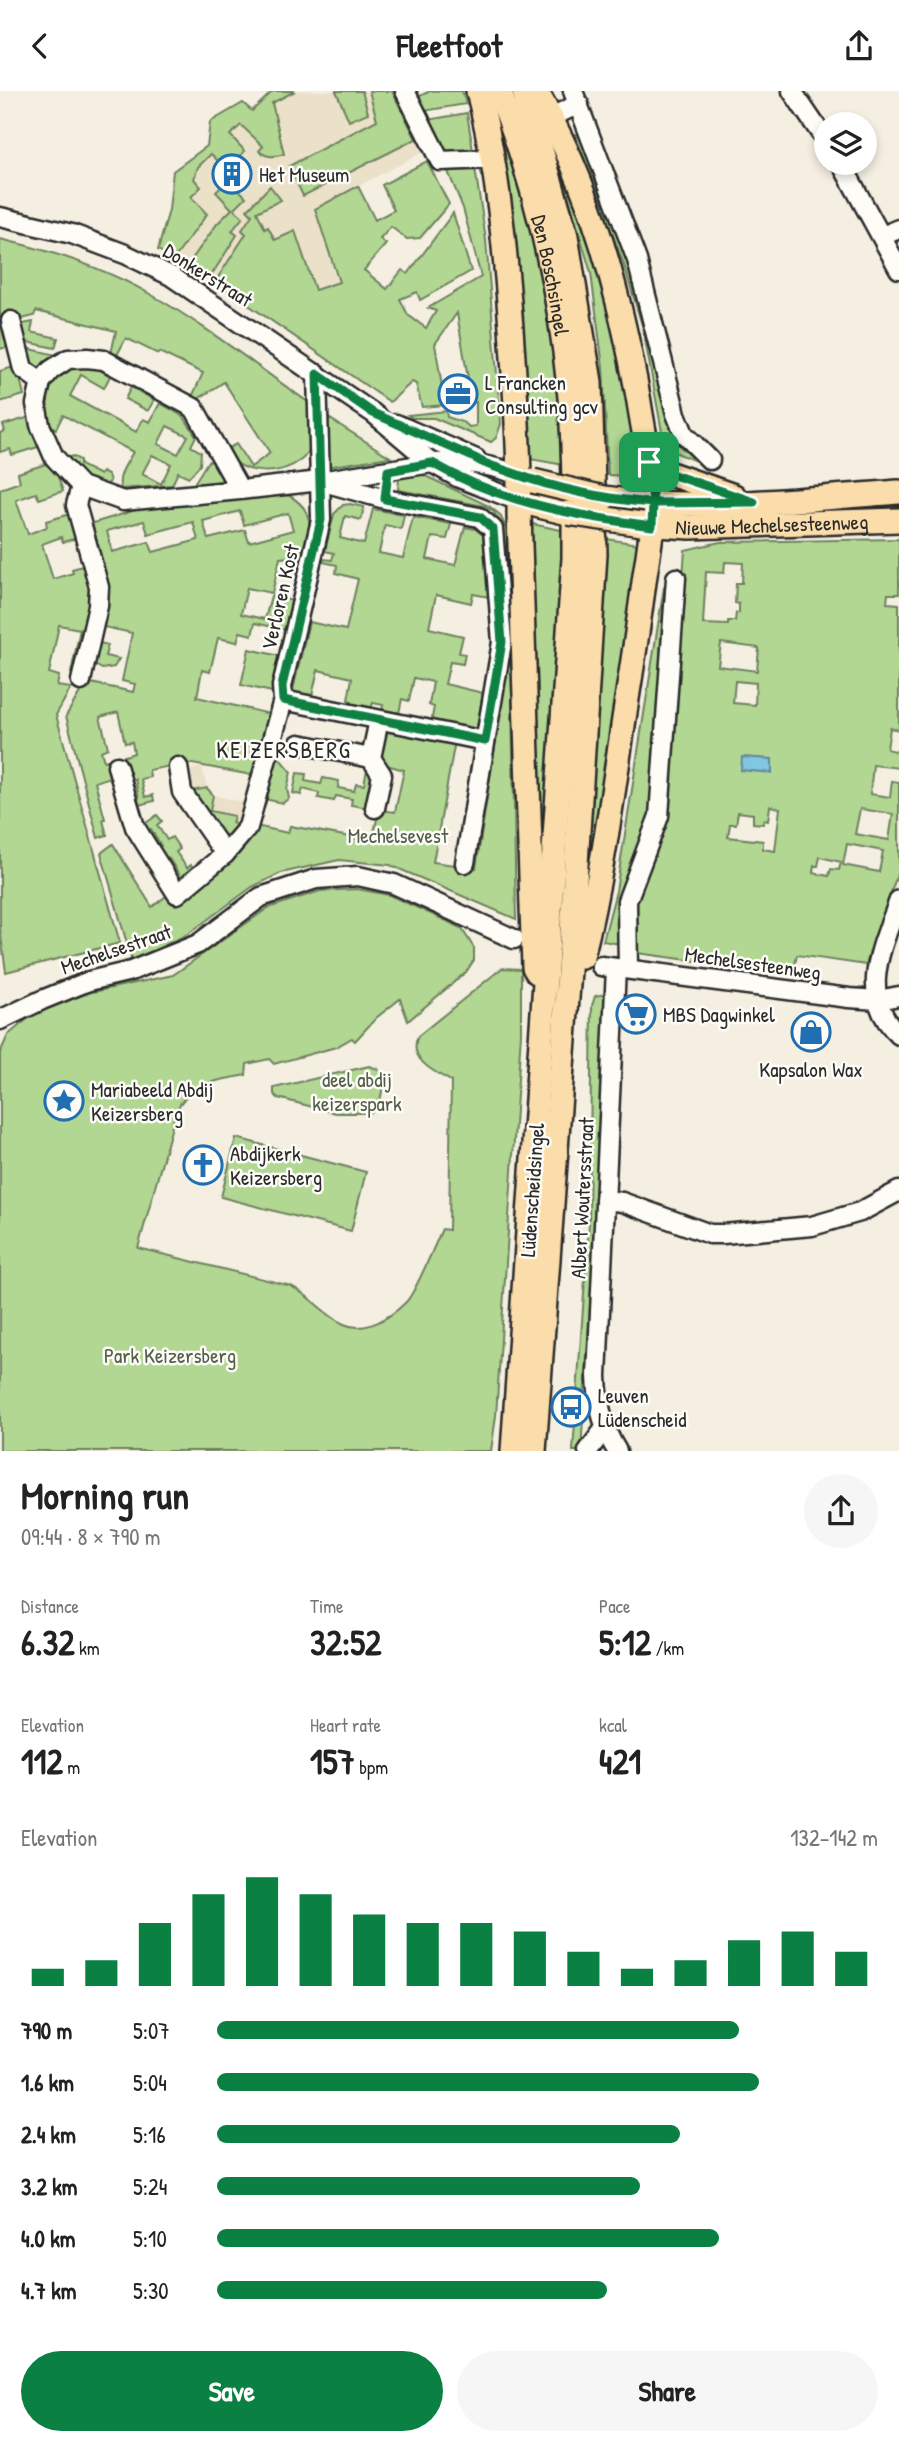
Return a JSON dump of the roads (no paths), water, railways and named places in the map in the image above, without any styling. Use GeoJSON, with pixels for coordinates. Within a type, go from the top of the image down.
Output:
{"type":"FeatureCollection","features":[{"type":"Feature","properties":{"kind":"main road"},"geometry":{"type":"LineString","coordinates":[[478,91],[505,245],[526,478],[534,967],[556,984],[582,957],[603,849],[637,633],[649,462],[627,333],[611,272],[591,213],[551,117],[536,91]]}},
{"type":"Feature","properties":{"kind":"main road","name":"Den Boschsingel"},"geometry":{"type":"LineString","coordinates":[[499,91],[527,173],[558,304],[583,466]]}},
{"type":"Feature","properties":{"kind":"main road","name":"Den Boschsingel"},"geometry":{"type":"LineString","coordinates":[[524,91],[566,236],[590,381],[583,466]]}},
{"type":"Feature","properties":{"kind":"main road"},"geometry":{"type":"LineString","coordinates":[[649,462],[659,470],[754,502]]}},
{"type":"Feature","properties":{"kind":"main road","name":"Lüdenscheidsingel"},"geometry":{"type":"LineString","coordinates":[[513,1451],[595,554],[583,466]]}},
{"type":"Feature","properties":{"kind":"main road","name":"Nieuwe Mechelsesteenweg"},"geometry":{"type":"LineString","coordinates":[[526,478],[604,498],[690,527],[899,520]]}},
{"type":"Feature","properties":{"kind":"main road","name":"Nieuwe Mechelsesteenweg"},"geometry":{"type":"LineString","coordinates":[[526,503],[568,513],[647,514],[754,502],[899,492]]}},
{"type":"Feature","properties":{"kind":"main road","name":"Lüdenscheidsingel"},"geometry":{"type":"LineString","coordinates":[[534,1451],[556,984]]}},
{"type":"Feature","properties":{"kind":"street"},"geometry":{"type":"LineString","coordinates":[[405,91],[440,162],[492,159]]}},
{"type":"Feature","properties":{"kind":"street"},"geometry":{"type":"LineString","coordinates":[[792,91],[814,123]]}},
{"type":"Feature","properties":{"kind":"street"},"geometry":{"type":"LineString","coordinates":[[551,117],[576,97],[637,260],[676,414],[684,434],[710,460]]}},
{"type":"Feature","properties":{"kind":"street"},"geometry":{"type":"LineString","coordinates":[[850,175],[891,232],[899,269]]}},
{"type":"Feature","properties":{"kind":"street","name":"Donkerstraat"},"geometry":{"type":"LineString","coordinates":[[0,217],[72,234],[125,254],[171,276],[373,413],[432,463],[457,477],[526,503]]}},
{"type":"Feature","properties":{"kind":"street"},"geometry":{"type":"LineString","coordinates":[[11,321],[23,369],[41,383]]}},
{"type":"Feature","properties":{"kind":"street"},"geometry":{"type":"LineString","coordinates":[[240,490],[194,408],[104,360],[68,359],[51,370],[41,383],[36,404],[46,443],[67,473],[81,486],[123,501],[240,490],[320,481],[432,463],[488,466]]}},
{"type":"Feature","properties":{"kind":"street","name":"Verloren Kost"},"geometry":{"type":"LineString","coordinates":[[283,700],[282,686],[321,520],[317,374]]}},
{"type":"Feature","properties":{"kind":"street","name":"Donkerstraat"},"geometry":{"type":"LineString","coordinates":[[373,413],[488,466],[526,478]]}},
{"type":"Feature","properties":{"kind":"street"},"geometry":{"type":"LineString","coordinates":[[385,499],[388,471]]}},
{"type":"Feature","properties":{"kind":"street"},"geometry":{"type":"LineString","coordinates":[[320,481],[385,499],[480,517],[493,529],[502,642],[464,863]]}},
{"type":"Feature","properties":{"kind":"street"},"geometry":{"type":"LineString","coordinates":[[81,486],[76,505],[99,587],[98,606],[81,681]]}},
{"type":"Feature","properties":{"kind":"street","name":"Albert Woutersstraat"},"geometry":{"type":"LineString","coordinates":[[617,1451],[605,1428],[598,1399],[597,1376],[615,968],[627,901],[659,815],[676,578]]}},
{"type":"Feature","properties":{"kind":"street"},"geometry":{"type":"LineString","coordinates":[[117,766],[135,827],[177,894],[225,855],[248,827],[283,700],[485,741]]}},
{"type":"Feature","properties":{"kind":"street"},"geometry":{"type":"LineString","coordinates":[[375,808],[382,775],[371,758],[379,720]]}},
{"type":"Feature","properties":{"kind":"street"},"geometry":{"type":"LineString","coordinates":[[299,744],[371,758]]}},
{"type":"Feature","properties":{"kind":"street"},"geometry":{"type":"LineString","coordinates":[[178,767],[182,792],[225,855]]}},
{"type":"Feature","properties":{"kind":"street","name":"Mechelsestraat"},"geometry":{"type":"LineString","coordinates":[[0,1020],[89,981],[131,971],[198,944],[261,897],[316,879],[358,876],[394,884],[514,939]]}},
{"type":"Feature","properties":{"kind":"street"},"geometry":{"type":"LineString","coordinates":[[899,899],[876,973],[878,1000],[886,1023],[899,1035]]}},
{"type":"Feature","properties":{"kind":"street","name":"Mechelsesteenweg"},"geometry":{"type":"LineString","coordinates":[[615,968],[849,998],[878,1000],[899,996]]}},
{"type":"Feature","properties":{"kind":"street"},"geometry":{"type":"LineString","coordinates":[[605,1200],[622,1202],[710,1234],[723,1234],[812,1226],[860,1212],[899,1191]]}},
{"type":"Feature","properties":{"kind":"street"},"geometry":{"type":"LineString","coordinates":[[588,1451],[605,1428]]}},
{"type":"Feature","properties":{"kind":"water"},"geometry":{"type":"Polygon","coordinates":[[[742,757],[772,759],[772,773],[741,770],[742,757]]]}},
{"type":"Feature","properties":{"kind":"place","name":"Het Museum"},"geometry":{"type":"Point","coordinates":[232,174]}},
{"type":"Feature","properties":{"kind":"place","name":"L Francken Consulting gcv"},"geometry":{"type":"Point","coordinates":[458,394]}},
{"type":"Feature","properties":{"kind":"place","name":"MBS Dagwinkel"},"geometry":{"type":"Point","coordinates":[636,1014]}},
{"type":"Feature","properties":{"kind":"place","name":"Kapsalon Wax"},"geometry":{"type":"Point","coordinates":[811,1032]}},
{"type":"Feature","properties":{"kind":"place","name":"Mariabeeld Abdij Keizersberg"},"geometry":{"type":"Point","coordinates":[64,1101]}},
{"type":"Feature","properties":{"kind":"place","name":"Abdijkerk Keizersberg"},"geometry":{"type":"Point","coordinates":[203,1165]}},
{"type":"Feature","properties":{"kind":"place","name":"Leuven Lüdenscheid"},"geometry":{"type":"Point","coordinates":[571,1407]}},
{"type":"Feature","properties":{"kind":"district","name":"KEIZERSBERG"},"geometry":{"type":"Point","coordinates":[284,749]}},
{"type":"Feature","properties":{"kind":"park label","name":"Mechelsevest"},"geometry":{"type":"Point","coordinates":[398,835]}},
{"type":"Feature","properties":{"kind":"park label","name":"deel abdij keizerspark"},"geometry":{"type":"Point","coordinates":[357,1091]}},
{"type":"Feature","properties":{"kind":"park label","name":"Park Keizersberg"},"geometry":{"type":"Point","coordinates":[170,1355]}}]}
